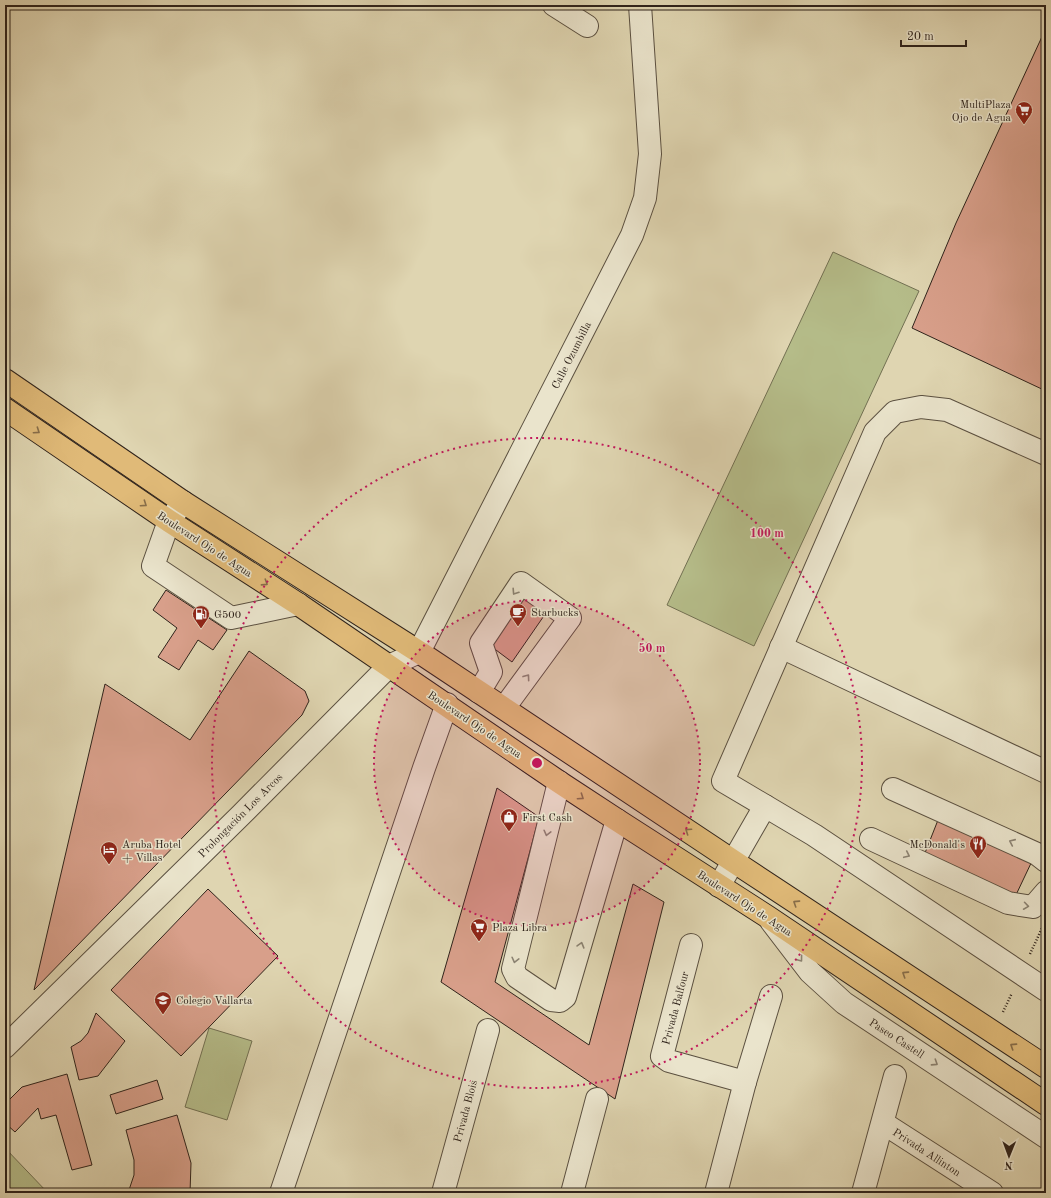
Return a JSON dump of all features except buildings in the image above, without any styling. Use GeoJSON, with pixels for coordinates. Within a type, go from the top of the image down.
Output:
{"type":"FeatureCollection","features":[{"type":"Feature","properties":{"kind":"main road"},"geometry":{"type":"LineString","coordinates":[[5,380],[183,502],[419,652],[1046,1067]]}},
{"type":"Feature","properties":{"kind":"main road","name":"Boulevard Ojo de Agua"},"geometry":{"type":"LineString","coordinates":[[5,409],[169,521],[298,604],[560,782],[768,917],[1046,1104]]}},
{"type":"Feature","properties":{"kind":"street"},"geometry":{"type":"LineString","coordinates":[[554,5],[587,26]]}},
{"type":"Feature","properties":{"kind":"street","name":"Calle Ozumbilla"},"geometry":{"type":"LineString","coordinates":[[419,652],[635,228],[645,198],[650,154],[640,5]]}},
{"type":"Feature","properties":{"kind":"street"},"geometry":{"type":"LineString","coordinates":[[1046,454],[947,410],[921,407],[896,412],[875,432],[722,781],[814,835],[1046,990]]}},
{"type":"Feature","properties":{"kind":"street"},"geometry":{"type":"LineString","coordinates":[[183,502],[169,521],[153,566],[231,618],[298,604]]}},
{"type":"Feature","properties":{"kind":"street"},"geometry":{"type":"LineString","coordinates":[[479,692],[491,672],[481,643],[521,583],[570,618],[504,708]]}},
{"type":"Feature","properties":{"kind":"street"},"geometry":{"type":"LineString","coordinates":[[781,647],[1046,772]]}},
{"type":"Feature","properties":{"kind":"street"},"geometry":{"type":"LineString","coordinates":[[389,666],[419,652]]}},
{"type":"Feature","properties":{"kind":"street","name":"Prolongación Los Arcos"},"geometry":{"type":"LineString","coordinates":[[5,1048],[389,666]]}},
{"type":"Feature","properties":{"kind":"street"},"geometry":{"type":"LineString","coordinates":[[281,1193],[424,768],[447,704]]}},
{"type":"Feature","properties":{"kind":"street"},"geometry":{"type":"LineString","coordinates":[[560,782],[513,969],[517,977],[551,1000],[560,1001],[565,998],[617,820]]}},
{"type":"Feature","properties":{"kind":"street"},"geometry":{"type":"LineString","coordinates":[[893,789],[1038,854],[1046,861]]}},
{"type":"Feature","properties":{"kind":"street"},"geometry":{"type":"LineString","coordinates":[[719,886],[765,806]]}},
{"type":"Feature","properties":{"kind":"street"},"geometry":{"type":"LineString","coordinates":[[871,839],[1008,903],[1033,907],[1046,892]]}},
{"type":"Feature","properties":{"kind":"street","name":"Paseo Castell"},"geometry":{"type":"LineString","coordinates":[[768,917],[810,972],[844,1003],[1046,1137]]}},
{"type":"Feature","properties":{"kind":"street","name":"Privada Balfour"},"geometry":{"type":"LineString","coordinates":[[691,945],[662,1056],[669,1061],[745,1082]]}},
{"type":"Feature","properties":{"kind":"street"},"geometry":{"type":"LineString","coordinates":[[716,1193],[745,1082],[771,996]]}},
{"type":"Feature","properties":{"kind":"street","name":"Privada Blois"},"geometry":{"type":"LineString","coordinates":[[443,1193],[488,1030]]}},
{"type":"Feature","properties":{"kind":"street","name":"Privada Allinton"},"geometry":{"type":"LineString","coordinates":[[863,1193],[895,1076]]}},
{"type":"Feature","properties":{"kind":"street"},"geometry":{"type":"LineString","coordinates":[[572,1193],[597,1099]]}},
{"type":"Feature","properties":{"kind":"street","name":"Privada Allinton"},"geometry":{"type":"LineString","coordinates":[[883,1123],[992,1193]]}},
{"type":"Feature","properties":{"kind":"green space"},"geometry":{"type":"Polygon","coordinates":[[[833,252],[919,291],[754,646],[667,605],[833,252]]]}},
{"type":"Feature","properties":{"kind":"green space"},"geometry":{"type":"Polygon","coordinates":[[[209,1028],[252,1041],[227,1120],[185,1107],[209,1028]]]}},
{"type":"Feature","properties":{"kind":"green space"},"geometry":{"type":"Polygon","coordinates":[[[5,1148],[48,1193],[5,1193],[5,1148]]]}},
{"type":"Feature","properties":{"kind":"place","name":"MultiPlaza Ojo de Agua"},"geometry":{"type":"Point","coordinates":[1024,125]}},
{"type":"Feature","properties":{"kind":"place","name":"Starbucks"},"geometry":{"type":"Point","coordinates":[518,627]}},
{"type":"Feature","properties":{"kind":"place","name":"G500"},"geometry":{"type":"Point","coordinates":[201,629]}},
{"type":"Feature","properties":{"kind":"place","name":"First Cash"},"geometry":{"type":"Point","coordinates":[509,832]}},
{"type":"Feature","properties":{"kind":"place","name":"McDonald's"},"geometry":{"type":"Point","coordinates":[978,859]}},
{"type":"Feature","properties":{"kind":"place","name":"Aruba Hotel + Villas"},"geometry":{"type":"Point","coordinates":[109,865]}},
{"type":"Feature","properties":{"kind":"place","name":"Plaza Libra"},"geometry":{"type":"Point","coordinates":[479,942]}},
{"type":"Feature","properties":{"kind":"place","name":"Colegio Vallarta"},"geometry":{"type":"Point","coordinates":[163,1015]}}]}
